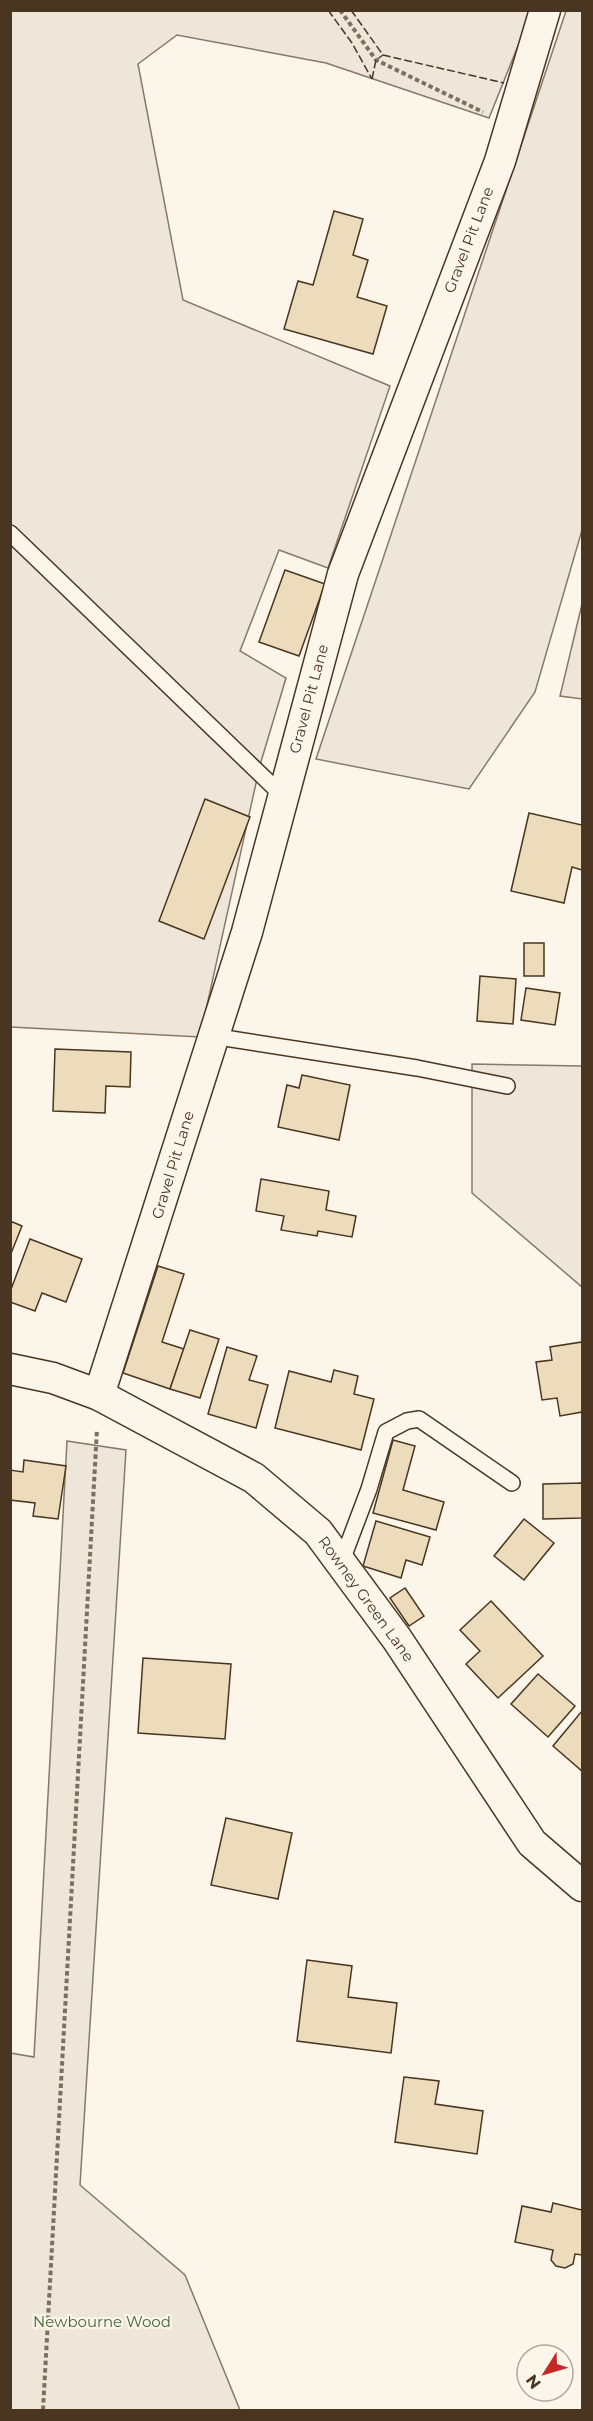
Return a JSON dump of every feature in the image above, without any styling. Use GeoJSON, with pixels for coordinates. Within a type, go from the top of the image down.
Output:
{"type":"FeatureCollection","features":[{"type":"Feature","properties":{"kind":"street","name":"Gravel Pit Lane"},"geometry":{"type":"LineString","coordinates":[[99,1395],[247,932],[343,574],[500,161],[545,10]]}},
{"type":"Feature","properties":{"kind":"street","name":"Rowney Green Lane"},"geometry":{"type":"LineString","coordinates":[[10,1369],[53,1378],[99,1395],[254,1478],[318,1532],[397,1639],[532,1843],[582,1886]]}},
{"type":"Feature","properties":{"kind":"lane"},"geometry":{"type":"LineString","coordinates":[[10,533],[283,796]]}},
{"type":"Feature","properties":{"kind":"lane"},"geometry":{"type":"LineString","coordinates":[[212,1036],[417,1068],[507,1086]]}},
{"type":"Feature","properties":{"kind":"lane"},"geometry":{"type":"LineString","coordinates":[[341,1563],[369,1489],[386,1432],[394,1426],[420,1419],[512,1483]]}},
{"type":"Feature","properties":{"kind":"path"},"geometry":{"type":"LineString","coordinates":[[340,10],[376,60],[511,126]]}},
{"type":"Feature","properties":{"kind":"path"},"geometry":{"type":"LineString","coordinates":[[43,2410],[99,1395]]}},
{"type":"Feature","properties":{"kind":"green space"},"geometry":{"type":"Polygon","coordinates":[[[10,11],[532,11],[489,118],[326,63],[177,35],[138,64],[183,300],[390,386],[328,568],[279,550],[240,651],[286,678],[260,765],[200,1037],[11,1027],[10,11]]]}},
{"type":"Feature","properties":{"kind":"green space"},"geometry":{"type":"Polygon","coordinates":[[[566,11],[582,11],[582,530],[535,692],[469,789],[316,759],[566,11]]]}},
{"type":"Feature","properties":{"kind":"green space"},"geometry":{"type":"Polygon","coordinates":[[[582,604],[582,699],[560,696],[582,604]]]}},
{"type":"Feature","properties":{"kind":"green space"},"geometry":{"type":"Polygon","coordinates":[[[472,1064],[582,1066],[582,1287],[472,1193],[472,1064]]]}},
{"type":"Feature","properties":{"kind":"green space","name":"Newbourne Wood"},"geometry":{"type":"Polygon","coordinates":[[[67,1441],[126,1450],[80,2185],[185,2275],[240,2410],[11,2410],[10,2053],[34,2057],[67,1441]]]}},
{"type":"Feature","properties":{"kind":"building"},"geometry":{"type":"Polygon","coordinates":[[[334,211],[363,219],[353,255],[368,260],[357,297],[387,306],[373,354],[284,329],[298,281],[313,285],[334,211]]]}},
{"type":"Feature","properties":{"kind":"building"},"geometry":{"type":"Polygon","coordinates":[[[285,570],[325,584],[299,656],[259,642],[285,570]]]}},
{"type":"Feature","properties":{"kind":"building"},"geometry":{"type":"Polygon","coordinates":[[[205,799],[250,817],[204,939],[159,921],[205,799]]]}},
{"type":"Feature","properties":{"kind":"building"},"geometry":{"type":"Polygon","coordinates":[[[529,813],[582,825],[582,870],[572,867],[564,903],[511,891],[529,813]]]}},
{"type":"Feature","properties":{"kind":"building"},"geometry":{"type":"Polygon","coordinates":[[[524,943],[544,943],[544,976],[524,976],[524,943]]]}},
{"type":"Feature","properties":{"kind":"building"},"geometry":{"type":"Polygon","coordinates":[[[480,976],[516,979],[513,1024],[477,1021],[480,976]]]}},
{"type":"Feature","properties":{"kind":"building"},"geometry":{"type":"Polygon","coordinates":[[[526,988],[560,993],[555,1025],[521,1020],[526,988]]]}},
{"type":"Feature","properties":{"kind":"building"},"geometry":{"type":"Polygon","coordinates":[[[55,1049],[131,1052],[130,1087],[106,1086],[105,1113],[53,1111],[55,1049]]]}},
{"type":"Feature","properties":{"kind":"building"},"geometry":{"type":"Polygon","coordinates":[[[302,1075],[350,1085],[339,1140],[278,1127],[287,1085],[299,1088],[302,1075]]]}},
{"type":"Feature","properties":{"kind":"building"},"geometry":{"type":"Polygon","coordinates":[[[261,1179],[329,1191],[326,1210],[356,1216],[352,1237],[318,1231],[317,1236],[281,1230],[284,1216],[256,1211],[261,1179]]]}},
{"type":"Feature","properties":{"kind":"building"},"geometry":{"type":"Polygon","coordinates":[[[10,1221],[22,1226],[10,1256],[10,1221]]]}},
{"type":"Feature","properties":{"kind":"building"},"geometry":{"type":"Polygon","coordinates":[[[30,1239],[82,1259],[66,1302],[42,1293],[35,1311],[10,1302],[10,1292],[30,1239]]]}},
{"type":"Feature","properties":{"kind":"building"},"geometry":{"type":"Polygon","coordinates":[[[158,1266],[184,1274],[162,1342],[184,1349],[170,1389],[123,1373],[158,1266]]]}},
{"type":"Feature","properties":{"kind":"building"},"geometry":{"type":"Polygon","coordinates":[[[190,1330],[219,1339],[200,1398],[170,1389],[190,1330]]]}},
{"type":"Feature","properties":{"kind":"building"},"geometry":{"type":"Polygon","coordinates":[[[582,1342],[582,1412],[560,1416],[557,1398],[542,1400],[536,1362],[552,1360],[550,1347],[582,1342]]]}},
{"type":"Feature","properties":{"kind":"building"},"geometry":{"type":"Polygon","coordinates":[[[227,1347],[257,1356],[249,1380],[268,1385],[256,1428],[208,1414],[227,1347]]]}},
{"type":"Feature","properties":{"kind":"building"},"geometry":{"type":"Polygon","coordinates":[[[334,1370],[358,1376],[354,1394],[374,1399],[361,1450],[275,1428],[289,1371],[331,1382],[334,1370]]]}},
{"type":"Feature","properties":{"kind":"building"},"geometry":{"type":"Polygon","coordinates":[[[393,1440],[415,1446],[403,1490],[444,1502],[436,1530],[373,1513],[393,1440]]]}},
{"type":"Feature","properties":{"kind":"building"},"geometry":{"type":"Polygon","coordinates":[[[24,1460],[66,1466],[58,1519],[33,1516],[35,1503],[10,1500],[10,1470],[23,1472],[24,1460]]]}},
{"type":"Feature","properties":{"kind":"building"},"geometry":{"type":"Polygon","coordinates":[[[582,1483],[582,1518],[543,1519],[543,1484],[582,1483]]]}},
{"type":"Feature","properties":{"kind":"building"},"geometry":{"type":"Polygon","coordinates":[[[524,1519],[554,1543],[524,1580],[494,1556],[524,1519]]]}},
{"type":"Feature","properties":{"kind":"building"},"geometry":{"type":"Polygon","coordinates":[[[376,1521],[430,1537],[422,1565],[406,1560],[401,1578],[363,1566],[376,1521]]]}},
{"type":"Feature","properties":{"kind":"building"},"geometry":{"type":"Polygon","coordinates":[[[405,1588],[424,1616],[409,1626],[390,1598],[405,1588]]]}},
{"type":"Feature","properties":{"kind":"building"},"geometry":{"type":"Polygon","coordinates":[[[491,1601],[543,1656],[498,1698],[466,1664],[480,1651],[460,1630],[491,1601]]]}},
{"type":"Feature","properties":{"kind":"building"},"geometry":{"type":"Polygon","coordinates":[[[143,1658],[231,1664],[225,1739],[138,1733],[143,1658]]]}},
{"type":"Feature","properties":{"kind":"building"},"geometry":{"type":"Polygon","coordinates":[[[538,1674],[575,1706],[548,1737],[511,1704],[538,1674]]]}},
{"type":"Feature","properties":{"kind":"building"},"geometry":{"type":"Polygon","coordinates":[[[582,1711],[582,1771],[553,1746],[582,1711]]]}},
{"type":"Feature","properties":{"kind":"building"},"geometry":{"type":"Polygon","coordinates":[[[226,1818],[292,1833],[278,1899],[211,1885],[226,1818]]]}},
{"type":"Feature","properties":{"kind":"building"},"geometry":{"type":"Polygon","coordinates":[[[307,1960],[352,1966],[348,1997],[397,2003],[391,2053],[297,2041],[307,1960]]]}},
{"type":"Feature","properties":{"kind":"building"},"geometry":{"type":"Polygon","coordinates":[[[404,2077],[439,2081],[435,2104],[483,2111],[477,2154],[395,2142],[404,2077]]]}},
{"type":"Feature","properties":{"kind":"building"},"geometry":{"type":"Polygon","coordinates":[[[553,2203],[582,2210],[582,2255],[575,2254],[573,2264],[565,2268],[556,2266],[551,2260],[553,2250],[515,2242],[522,2206],[551,2212],[553,2203]]]}},
{"type":"Feature","properties":{"kind":"fence"},"geometry":{"type":"LineString","coordinates":[[328,10],[352,43],[372,79]]}},
{"type":"Feature","properties":{"kind":"fence"},"geometry":{"type":"LineString","coordinates":[[351,10],[383,55],[504,83]]}},
{"type":"Feature","properties":{"kind":"fence"},"geometry":{"type":"LineString","coordinates":[[372,79],[376,60],[383,55]]}}]}
